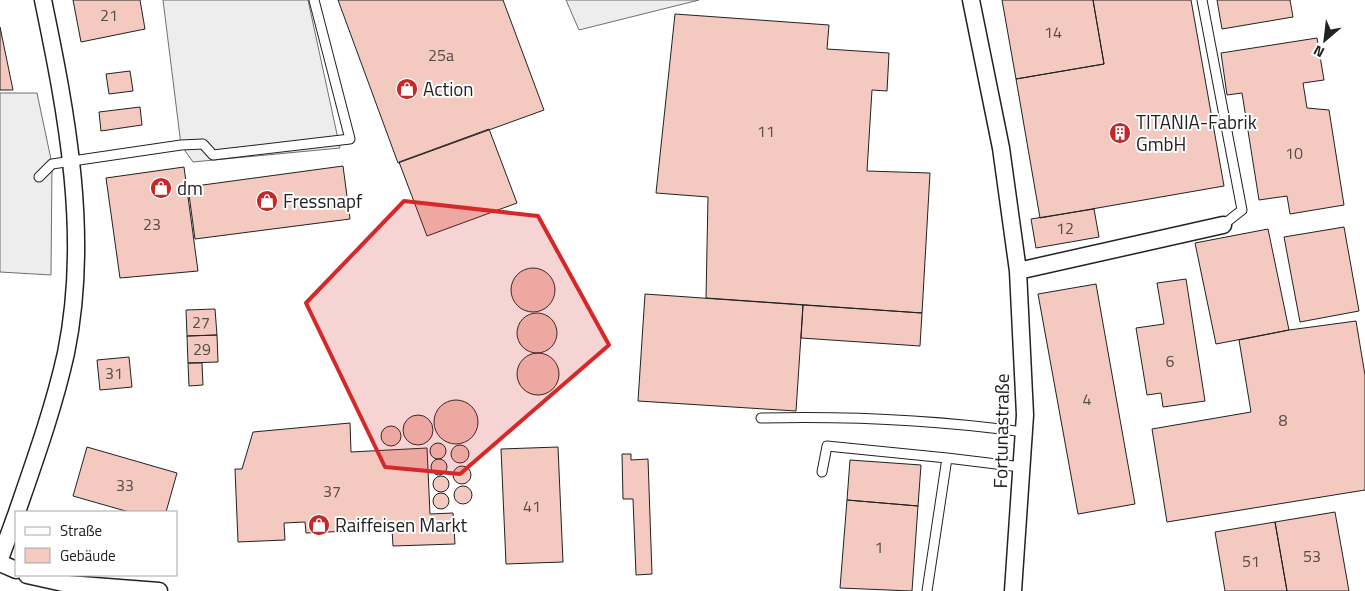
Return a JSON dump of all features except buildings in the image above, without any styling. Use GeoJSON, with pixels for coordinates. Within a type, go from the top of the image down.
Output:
{"type":"FeatureCollection","features":[{"type":"Feature","properties":{"kind":"street"},"geometry":{"type":"LineString","coordinates":[[18,511],[55,395],[66,352],[74,292],[76,235],[71,160],[60,80],[43,0]]}},
{"type":"Feature","properties":{"kind":"street","name":"Fortunastraße"},"geometry":{"type":"LineString","coordinates":[[971,0],[1001,148],[1018,271],[1023,432],[1013,591]]}},
{"type":"Feature","properties":{"kind":"street"},"geometry":{"type":"LineString","coordinates":[[1018,271],[1223,225]]}},
{"type":"Feature","properties":{"kind":"street"},"geometry":{"type":"LineString","coordinates":[[0,559],[15,519]]}},
{"type":"Feature","properties":{"kind":"street"},"geometry":{"type":"LineString","coordinates":[[0,563],[15,570]]}},
{"type":"Feature","properties":{"kind":"street"},"geometry":{"type":"LineString","coordinates":[[32,576],[68,584],[159,591]]}},
{"type":"Feature","properties":{"kind":"lane"},"geometry":{"type":"LineString","coordinates":[[39,177],[52,164],[181,145],[203,144],[213,155],[350,139],[314,0]]}},
{"type":"Feature","properties":{"kind":"lane"},"geometry":{"type":"LineString","coordinates":[[1202,0],[1242,210],[1223,225]]}},
{"type":"Feature","properties":{"kind":"lane"},"geometry":{"type":"LineString","coordinates":[[761,418],[822,417],[990,427],[1023,432]]}},
{"type":"Feature","properties":{"kind":"lane"},"geometry":{"type":"LineString","coordinates":[[822,472],[827,446],[1021,467]]}},
{"type":"Feature","properties":{"kind":"lane"},"geometry":{"type":"LineString","coordinates":[[927,591],[946,458]]}},
{"type":"Feature","properties":{"kind":"highlighted area"},"geometry":{"type":"Polygon","coordinates":[[[404,201],[538,216],[609,345],[460,474],[385,467],[306,303],[404,201]]]}},
{"type":"Feature","properties":{"kind":"shaded area"},"geometry":{"type":"Polygon","coordinates":[[[163,0],[308,0],[340,148],[193,162],[181,145],[163,0]]]}},
{"type":"Feature","properties":{"kind":"shaded area"},"geometry":{"type":"Polygon","coordinates":[[[566,0],[699,0],[579,30],[566,0]]]}},
{"type":"Feature","properties":{"kind":"shaded area"},"geometry":{"type":"Polygon","coordinates":[[[0,93],[37,93],[52,164],[51,275],[0,272],[0,93]]]}},
{"type":"Feature","properties":{"kind":"place","name":"Action"},"geometry":{"type":"Point","coordinates":[407,89]}},
{"type":"Feature","properties":{"kind":"place","name":"TITANIA-Fabrik GmbH"},"geometry":{"type":"Point","coordinates":[1120,133]}},
{"type":"Feature","properties":{"kind":"place","name":"dm"},"geometry":{"type":"Point","coordinates":[161,188]}},
{"type":"Feature","properties":{"kind":"place","name":"Fressnapf"},"geometry":{"type":"Point","coordinates":[267,201]}},
{"type":"Feature","properties":{"kind":"place","name":"Raiffeisen Markt"},"geometry":{"type":"Point","coordinates":[319,525]}}]}
